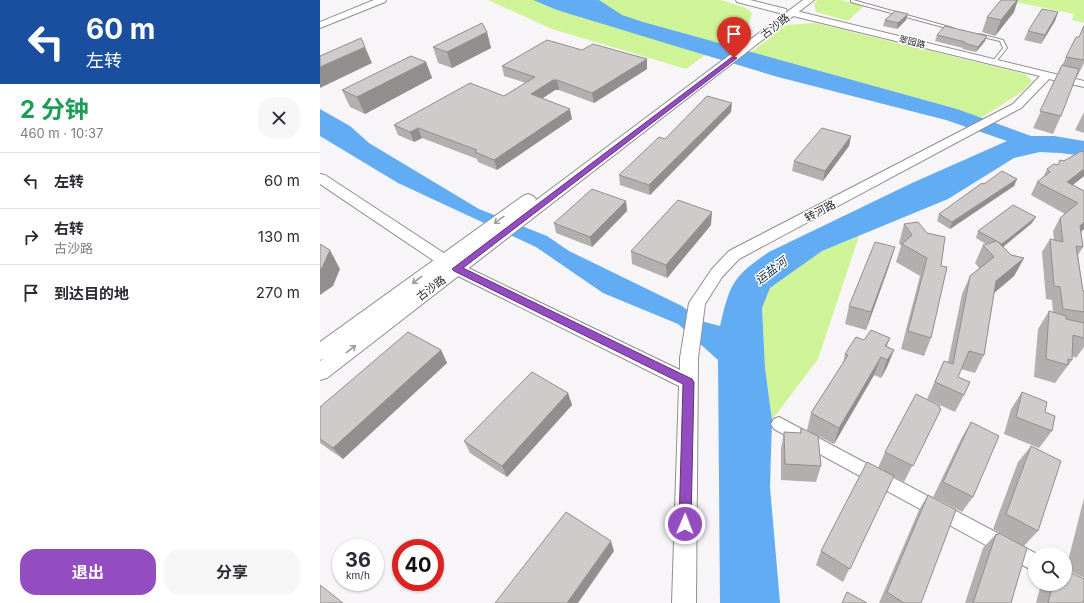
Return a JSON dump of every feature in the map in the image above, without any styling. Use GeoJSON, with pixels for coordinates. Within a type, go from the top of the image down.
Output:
{"type":"FeatureCollection","features":[{"type":"Feature","properties":{"kind":"main road","name":"古沙路"},"geometry":{"type":"LineString","coordinates":[[320,372],[450,265],[488,236],[715,66],[750,45],[787,12],[797,0]]}},
{"type":"Feature","properties":{"kind":"main road","name":"古沙路"},"geometry":{"type":"LineString","coordinates":[[715,66],[739,43],[787,12],[809,0]]}},
{"type":"Feature","properties":{"kind":"main road","name":"古沙路"},"geometry":{"type":"LineString","coordinates":[[320,352],[450,265]]}},
{"type":"Feature","properties":{"kind":"street"},"geometry":{"type":"LineString","coordinates":[[320,25],[382,0]]}},
{"type":"Feature","properties":{"kind":"street","name":"翠园路"},"geometry":{"type":"LineString","coordinates":[[740,0],[1084,84]]}},
{"type":"Feature","properties":{"kind":"street","name":"转河路"},"geometry":{"type":"LineString","coordinates":[[688,382],[689,358],[697,303],[717,273],[734,255],[959,138],[1017,106],[1047,75]]}},
{"type":"Feature","properties":{"kind":"street"},"geometry":{"type":"LineString","coordinates":[[320,178],[450,265],[688,382],[684,603]]}},
{"type":"Feature","properties":{"kind":"street"},"geometry":{"type":"LineString","coordinates":[[779,424],[1028,559]]}},
{"type":"Feature","properties":{"kind":"lane"},"geometry":{"type":"LineString","coordinates":[[852,1],[954,28]]}},
{"type":"Feature","properties":{"kind":"lane"},"geometry":{"type":"LineString","coordinates":[[977,34],[1000,40],[1003,44],[1005,48],[994,62]]}},
{"type":"Feature","properties":{"kind":"green space"},"geometry":{"type":"Polygon","coordinates":[[[488,0],[721,0],[746,8],[752,13],[749,23],[686,69],[552,29],[488,0]]]}},
{"type":"Feature","properties":{"kind":"green space"},"geometry":{"type":"Polygon","coordinates":[[[818,0],[841,0],[864,6],[848,21],[816,12],[814,3],[818,0]]]}},
{"type":"Feature","properties":{"kind":"green space"},"geometry":{"type":"Polygon","coordinates":[[[1006,0],[1084,0],[1084,23],[1072,20],[1074,14],[1006,0]]]}},
{"type":"Feature","properties":{"kind":"green space"},"geometry":{"type":"Polygon","coordinates":[[[815,23],[1025,74],[1032,81],[1023,91],[981,118],[957,109],[750,53],[786,25],[815,23]]]}},
{"type":"Feature","properties":{"kind":"green space"},"geometry":{"type":"Polygon","coordinates":[[[859,236],[818,359],[772,420],[765,368],[762,308],[770,288],[822,251],[859,236]]]}},
{"type":"Feature","properties":{"kind":"water","name":"运盐河"},"geometry":{"type":"Polygon","coordinates":[[[533,0],[599,0],[622,15],[643,22],[957,109],[1031,136],[1054,136],[1084,141],[1084,156],[1040,152],[1014,158],[948,199],[822,251],[770,288],[762,308],[765,368],[772,420],[770,487],[780,603],[720,603],[718,360],[678,324],[603,293],[536,247],[398,183],[320,136],[320,109],[350,126],[369,143],[479,209],[547,236],[569,251],[682,306],[701,321],[720,326],[727,300],[734,283],[747,268],[769,252],[912,183],[1007,141],[946,120],[778,77],[557,10],[533,0]]]}},
{"type":"Feature","properties":{"kind":"building"},"geometry":{"type":"Polygon","coordinates":[[[1001,0],[1017,0],[1001,20],[987,17],[1001,0]]]}},
{"type":"Feature","properties":{"kind":"building"},"geometry":{"type":"Polygon","coordinates":[[[1042,9],[1058,12],[1045,35],[1028,31],[1042,9]]]}},
{"type":"Feature","properties":{"kind":"building"},"geometry":{"type":"Polygon","coordinates":[[[895,11],[908,14],[898,23],[885,20],[895,11]]]}},
{"type":"Feature","properties":{"kind":"building"},"geometry":{"type":"Polygon","coordinates":[[[482,23],[487,32],[447,52],[433,47],[482,23]]]}},
{"type":"Feature","properties":{"kind":"building"},"geometry":{"type":"Polygon","coordinates":[[[945,26],[987,36],[978,47],[937,35],[945,26]]]}},
{"type":"Feature","properties":{"kind":"building"},"geometry":{"type":"Polygon","coordinates":[[[1084,26],[1084,60],[1066,57],[1076,37],[1079,37],[1084,26]]]}},
{"type":"Feature","properties":{"kind":"building"},"geometry":{"type":"Polygon","coordinates":[[[361,38],[365,47],[320,67],[320,56],[361,38]]]}},
{"type":"Feature","properties":{"kind":"building"},"geometry":{"type":"Polygon","coordinates":[[[547,40],[582,50],[593,44],[647,59],[592,93],[557,80],[553,80],[531,94],[570,109],[494,160],[475,152],[477,150],[418,128],[410,132],[394,125],[470,83],[504,96],[535,77],[502,66],[547,40]]]}},
{"type":"Feature","properties":{"kind":"building"},"geometry":{"type":"Polygon","coordinates":[[[411,56],[426,62],[357,97],[342,90],[411,56]]]}},
{"type":"Feature","properties":{"kind":"building"},"geometry":{"type":"Polygon","coordinates":[[[1062,65],[1079,69],[1061,116],[1040,111],[1062,65]]]}},
{"type":"Feature","properties":{"kind":"building"},"geometry":{"type":"Polygon","coordinates":[[[707,96],[732,103],[649,185],[619,175],[659,137],[665,139],[707,96]]]}},
{"type":"Feature","properties":{"kind":"building"},"geometry":{"type":"Polygon","coordinates":[[[822,128],[851,136],[825,171],[794,161],[822,128]]]}},
{"type":"Feature","properties":{"kind":"building"},"geometry":{"type":"Polygon","coordinates":[[[1081,151],[1084,152],[1084,169],[1067,182],[1084,191],[1084,222],[1080,226],[1083,247],[1076,246],[1084,291],[1084,312],[1063,309],[1060,287],[1054,286],[1050,239],[1063,242],[1060,218],[1078,203],[1037,182],[1050,172],[1047,169],[1054,164],[1058,165],[1060,160],[1064,161],[1081,151]]]}},
{"type":"Feature","properties":{"kind":"building"},"geometry":{"type":"Polygon","coordinates":[[[1002,171],[1017,179],[952,222],[939,214],[982,183],[984,184],[1002,171]]]}},
{"type":"Feature","properties":{"kind":"building"},"geometry":{"type":"Polygon","coordinates":[[[592,189],[626,201],[590,237],[554,223],[592,189]]]}},
{"type":"Feature","properties":{"kind":"building"},"geometry":{"type":"Polygon","coordinates":[[[678,200],[712,212],[666,265],[631,251],[678,200]]]}},
{"type":"Feature","properties":{"kind":"building"},"geometry":{"type":"Polygon","coordinates":[[[1013,205],[1036,217],[1002,244],[978,231],[1013,205]]]}},
{"type":"Feature","properties":{"kind":"building"},"geometry":{"type":"Polygon","coordinates":[[[918,222],[927,233],[945,237],[941,266],[947,267],[931,338],[908,331],[927,258],[902,244],[912,235],[904,224],[918,222]]]}},
{"type":"Feature","properties":{"kind":"building"},"geometry":{"type":"Polygon","coordinates":[[[997,241],[1011,255],[1024,258],[996,281],[984,355],[969,351],[958,377],[970,382],[964,395],[935,382],[944,361],[953,364],[970,276],[994,257],[983,245],[997,241]]]}},
{"type":"Feature","properties":{"kind":"building"},"geometry":{"type":"Polygon","coordinates":[[[875,242],[895,247],[871,312],[849,306],[875,242]]]}},
{"type":"Feature","properties":{"kind":"building"},"geometry":{"type":"Polygon","coordinates":[[[320,244],[330,250],[322,268],[320,269],[320,244]]]}},
{"type":"Feature","properties":{"kind":"building"},"geometry":{"type":"Polygon","coordinates":[[[1049,311],[1066,316],[1066,319],[1084,323],[1084,338],[1073,335],[1072,360],[1068,359],[1068,365],[1046,359],[1049,311]]]}},
{"type":"Feature","properties":{"kind":"building"},"geometry":{"type":"Polygon","coordinates":[[[871,330],[890,338],[885,346],[894,350],[887,360],[881,357],[839,428],[811,413],[848,355],[845,354],[856,337],[864,340],[871,330]]]}},
{"type":"Feature","properties":{"kind":"building"},"geometry":{"type":"Polygon","coordinates":[[[408,332],[441,350],[333,448],[320,439],[320,407],[408,332]]]}},
{"type":"Feature","properties":{"kind":"building"},"geometry":{"type":"Polygon","coordinates":[[[532,372],[568,393],[502,466],[464,441],[532,372]]]}},
{"type":"Feature","properties":{"kind":"building"},"geometry":{"type":"Polygon","coordinates":[[[1022,392],[1047,402],[1045,412],[1055,416],[1052,431],[1016,417],[1022,392]]]}},
{"type":"Feature","properties":{"kind":"building"},"geometry":{"type":"Polygon","coordinates":[[[916,394],[940,406],[939,408],[941,409],[913,466],[885,452],[916,394]]]}},
{"type":"Feature","properties":{"kind":"building"},"geometry":{"type":"Polygon","coordinates":[[[971,422],[999,436],[973,497],[943,482],[971,422]]]}},
{"type":"Feature","properties":{"kind":"building"},"geometry":{"type":"Polygon","coordinates":[[[801,428],[818,436],[821,466],[785,464],[784,432],[801,433],[801,428]]]}},
{"type":"Feature","properties":{"kind":"building"},"geometry":{"type":"Polygon","coordinates":[[[1031,446],[1061,461],[1038,531],[1006,514],[1031,446]]]}},
{"type":"Feature","properties":{"kind":"building"},"geometry":{"type":"Polygon","coordinates":[[[867,462],[894,476],[850,569],[821,551],[867,462]]]}},
{"type":"Feature","properties":{"kind":"building"},"geometry":{"type":"Polygon","coordinates":[[[928,495],[956,510],[921,603],[904,603],[887,592],[928,495]]]}},
{"type":"Feature","properties":{"kind":"building"},"geometry":{"type":"Polygon","coordinates":[[[566,512],[611,541],[567,603],[495,603],[566,512]]]}},
{"type":"Feature","properties":{"kind":"building"},"geometry":{"type":"Polygon","coordinates":[[[999,533],[1027,548],[1011,603],[973,603],[996,534],[998,535],[999,533]]]}},
{"type":"Feature","properties":{"kind":"building"},"geometry":{"type":"Polygon","coordinates":[[[1072,573],[1084,579],[1083,603],[1048,603],[1051,591],[1072,591],[1072,573]]]}},
{"type":"Feature","properties":{"kind":"building"},"geometry":{"type":"Polygon","coordinates":[[[320,585],[343,603],[320,603],[320,585]]]}},
{"type":"Feature","properties":{"kind":"building"},"geometry":{"type":"Polygon","coordinates":[[[847,592],[867,603],[842,603],[847,592]]]}},
{"type":"Feature","properties":{"kind":"route"},"geometry":{"type":"LineString","coordinates":[[685,524],[688,382],[457,269],[528,213],[734,58]]}}]}
